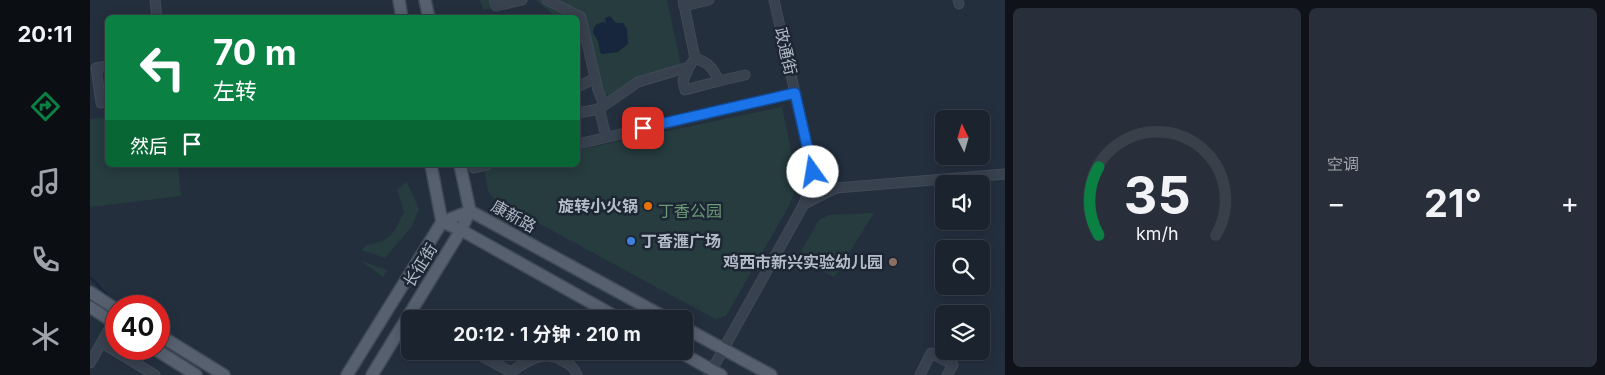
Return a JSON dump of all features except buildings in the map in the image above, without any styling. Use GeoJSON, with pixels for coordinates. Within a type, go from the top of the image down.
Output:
{"type":"FeatureCollection","features":[{"type":"Feature","properties":{"kind":"main road"},"geometry":{"type":"LineString","coordinates":[[399,0],[402,15]]}},
{"type":"Feature","properties":{"kind":"main road"},"geometry":{"type":"LineString","coordinates":[[425,0],[428,15]]}},
{"type":"Feature","properties":{"kind":"main road","name":"长征街"},"geometry":{"type":"LineString","coordinates":[[347,375],[442,222],[431,167]]}},
{"type":"Feature","properties":{"kind":"main road"},"geometry":{"type":"LineString","coordinates":[[460,167],[470,211]]}},
{"type":"Feature","properties":{"kind":"main road","name":"长征街"},"geometry":{"type":"LineString","coordinates":[[372,375],[461,230],[470,211]]}},
{"type":"Feature","properties":{"kind":"main road","name":"康新路"},"geometry":{"type":"LineString","coordinates":[[442,222],[470,211],[652,310]]}},
{"type":"Feature","properties":{"kind":"main road"},"geometry":{"type":"LineString","coordinates":[[442,222],[461,230],[604,310]]}},
{"type":"Feature","properties":{"kind":"main road"},"geometry":{"type":"LineString","coordinates":[[90,292],[105,301]]}},
{"type":"Feature","properties":{"kind":"main road"},"geometry":{"type":"LineString","coordinates":[[90,307],[105,315]]}},
{"type":"Feature","properties":{"kind":"main road"},"geometry":{"type":"LineString","coordinates":[[693,332],[771,375]]}},
{"type":"Feature","properties":{"kind":"main road"},"geometry":{"type":"LineString","coordinates":[[170,342],[224,375]]}},
{"type":"Feature","properties":{"kind":"main road"},"geometry":{"type":"LineString","coordinates":[[170,359],[196,375]]}},
{"type":"Feature","properties":{"kind":"main road"},"geometry":{"type":"LineString","coordinates":[[693,360],[714,373]]}},
{"type":"Feature","properties":{"kind":"street"},"geometry":{"type":"LineString","coordinates":[[155,0],[157,15]]}},
{"type":"Feature","properties":{"kind":"street"},"geometry":{"type":"LineString","coordinates":[[494,0],[496,6],[522,0]]}},
{"type":"Feature","properties":{"kind":"street"},"geometry":{"type":"LineString","coordinates":[[547,0],[577,15]]}},
{"type":"Feature","properties":{"kind":"street"},"geometry":{"type":"LineString","coordinates":[[696,58],[684,3],[709,0]]}},
{"type":"Feature","properties":{"kind":"street","name":"政通街"},"geometry":{"type":"LineString","coordinates":[[714,373],[724,349],[804,204],[813,172],[774,0]]}},
{"type":"Feature","properties":{"kind":"street"},"geometry":{"type":"LineString","coordinates":[[580,16],[602,107],[605,132]]}},
{"type":"Feature","properties":{"kind":"street"},"geometry":{"type":"LineString","coordinates":[[696,58],[688,67],[683,81],[685,90],[745,75]]}},
{"type":"Feature","properties":{"kind":"street"},"geometry":{"type":"LineString","coordinates":[[696,58],[705,61],[713,68],[719,81]]}},
{"type":"Feature","properties":{"kind":"street"},"geometry":{"type":"LineString","coordinates":[[101,103],[96,68],[105,66]]}},
{"type":"Feature","properties":{"kind":"street"},"geometry":{"type":"LineString","coordinates":[[580,112],[602,107],[638,82],[688,67]]}},
{"type":"Feature","properties":{"kind":"street"},"geometry":{"type":"LineString","coordinates":[[580,86],[595,78]]}},
{"type":"Feature","properties":{"kind":"street"},"geometry":{"type":"LineString","coordinates":[[580,144],[795,93]]}},
{"type":"Feature","properties":{"kind":"street"},"geometry":{"type":"LineString","coordinates":[[474,168],[478,167]]}},
{"type":"Feature","properties":{"kind":"street"},"geometry":{"type":"LineString","coordinates":[[813,172],[836,188]]}},
{"type":"Feature","properties":{"kind":"street"},"geometry":{"type":"LineString","coordinates":[[804,204],[836,188],[1005,174]]}},
{"type":"Feature","properties":{"kind":"street"},"geometry":{"type":"LineString","coordinates":[[90,363],[105,338]]}},
{"type":"Feature","properties":{"kind":"street"},"geometry":{"type":"LineString","coordinates":[[102,343],[155,375]]}},
{"type":"Feature","properties":{"kind":"street"},"geometry":{"type":"LineString","coordinates":[[920,375],[931,353],[953,365],[947,375]]}},
{"type":"Feature","properties":{"kind":"street"},"geometry":{"type":"LineString","coordinates":[[487,360],[511,374],[541,355],[559,358],[574,368],[577,375]]}},
{"type":"Feature","properties":{"kind":"green space"},"geometry":{"type":"Polygon","coordinates":[[[480,0],[531,0],[483,10],[480,0]]]}},
{"type":"Feature","properties":{"kind":"green space"},"geometry":{"type":"Polygon","coordinates":[[[536,0],[667,0],[681,65],[634,79],[609,96],[600,91],[580,33],[580,15],[554,15],[536,0]]]}},
{"type":"Feature","properties":{"kind":"green space","name":"丁香公园"},"geometry":{"type":"Polygon","coordinates":[[[782,107],[797,184],[790,204],[726,316],[715,319],[494,199],[488,191],[484,169],[494,167],[580,167],[580,150],[782,107]]]}},
{"type":"Feature","properties":{"kind":"green space"},"geometry":{"type":"Polygon","coordinates":[[[105,117],[105,167],[178,167],[181,196],[90,207],[90,119],[105,117]]]}},
{"type":"Feature","properties":{"kind":"green space"},"geometry":{"type":"Polygon","coordinates":[[[407,182],[419,209],[412,226],[385,258],[362,250],[366,245],[387,239],[394,231],[404,212],[397,190],[407,182]]]}},
{"type":"Feature","properties":{"kind":"green space"},"geometry":{"type":"Polygon","coordinates":[[[874,213],[834,277],[797,258],[819,220],[829,215],[874,213]]]}},
{"type":"Feature","properties":{"kind":"green space"},"geometry":{"type":"Polygon","coordinates":[[[361,261],[387,270],[383,277],[361,261]]]}},
{"type":"Feature","properties":{"kind":"water"},"geometry":{"type":"Polygon","coordinates":[[[610,16],[616,23],[623,23],[627,29],[628,44],[618,52],[602,54],[593,33],[594,27],[604,22],[606,24],[605,18],[610,16]]]}},
{"type":"Feature","properties":{"kind":"waterway"},"geometry":{"type":"LineString","coordinates":[[90,277],[107,295]]}},
{"type":"Feature","properties":{"kind":"place","name":"旋转小火锅"},"geometry":{"type":"Point","coordinates":[648,206]}},
{"type":"Feature","properties":{"kind":"place","name":"丁香滙广场"},"geometry":{"type":"Point","coordinates":[631,241]}},
{"type":"Feature","properties":{"kind":"place","name":"鸡西市新兴实验幼儿园"},"geometry":{"type":"Point","coordinates":[893,262]}},
{"type":"Feature","properties":{"kind":"route"},"geometry":{"type":"LineString","coordinates":[[643,128],[795,93],[813,172]]}}]}
